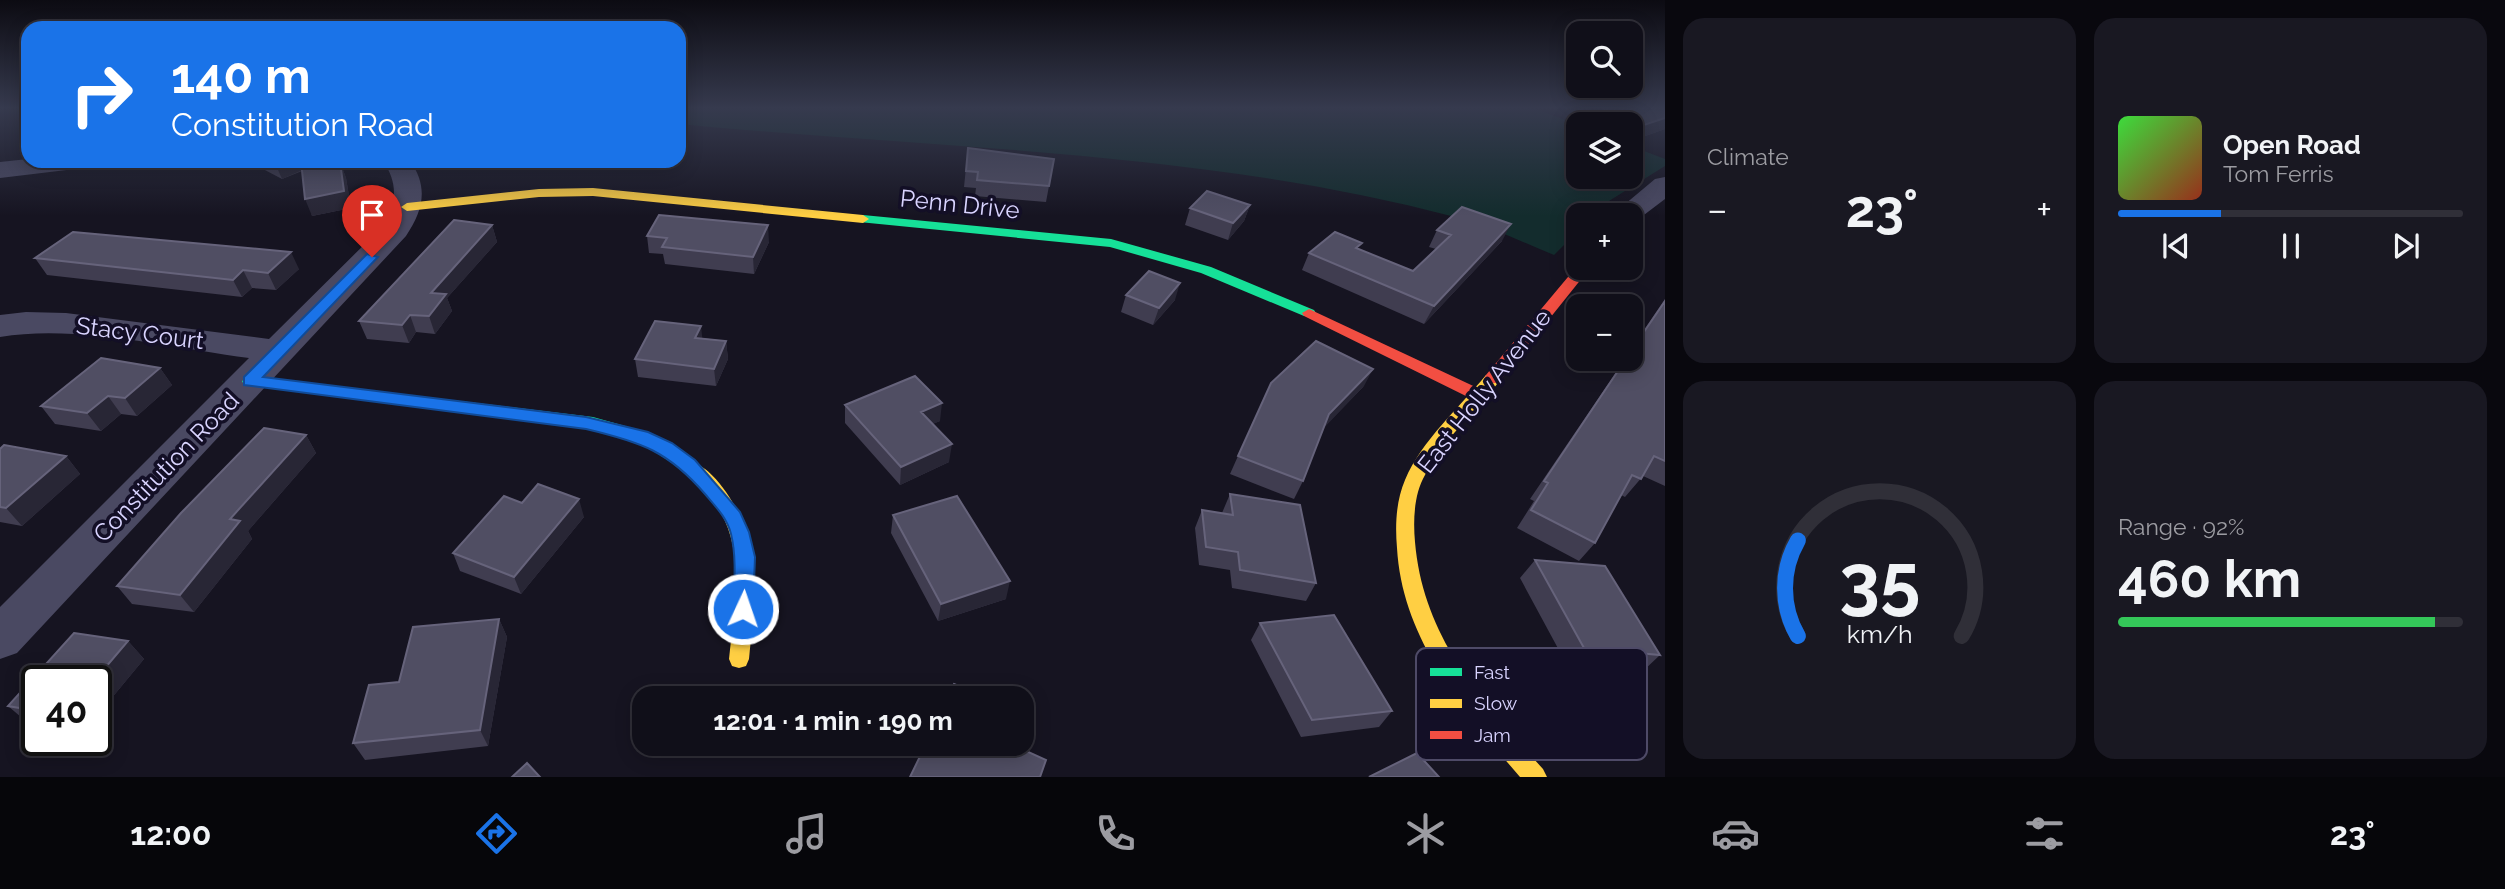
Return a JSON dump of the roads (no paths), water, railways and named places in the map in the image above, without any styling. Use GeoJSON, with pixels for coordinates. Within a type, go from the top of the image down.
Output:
{"type":"FeatureCollection","features":[{"type":"Feature","properties":{"kind":"street"},"geometry":{"type":"LineString","coordinates":[[0,170],[21,167]]}},
{"type":"Feature","properties":{"kind":"street"},"geometry":{"type":"LineString","coordinates":[[402,168],[409,186],[408,207]]}},
{"type":"Feature","properties":{"kind":"street"},"geometry":{"type":"LineString","coordinates":[[1642,203],[1665,185]]}},
{"type":"Feature","properties":{"kind":"street","name":"Penn Drive"},"geometry":{"type":"LineString","coordinates":[[408,207],[539,193],[593,192],[1111,243],[1163,256],[1222,277],[1478,395]]}},
{"type":"Feature","properties":{"kind":"street","name":"Constitution Road"},"geometry":{"type":"LineString","coordinates":[[0,638],[372,257],[395,230],[408,207]]}},
{"type":"Feature","properties":{"kind":"street","name":"East Holly Avenue"},"geometry":{"type":"LineString","coordinates":[[1439,648],[1426,625],[1405,570],[1403,512],[1408,492],[1417,472],[1573,280]]}},
{"type":"Feature","properties":{"kind":"street","name":"Stacy Court"},"geometry":{"type":"LineString","coordinates":[[0,326],[26,322],[66,323],[279,351]]}},
{"type":"Feature","properties":{"kind":"street"},"geometry":{"type":"LineString","coordinates":[[250,381],[586,423],[642,436],[666,447],[704,478],[731,512],[740,532],[746,584],[738,659]]}},
{"type":"Feature","properties":{"kind":"street","name":"East Holly Avenue"},"geometry":{"type":"LineString","coordinates":[[1520,760],[1535,777]]}}]}
